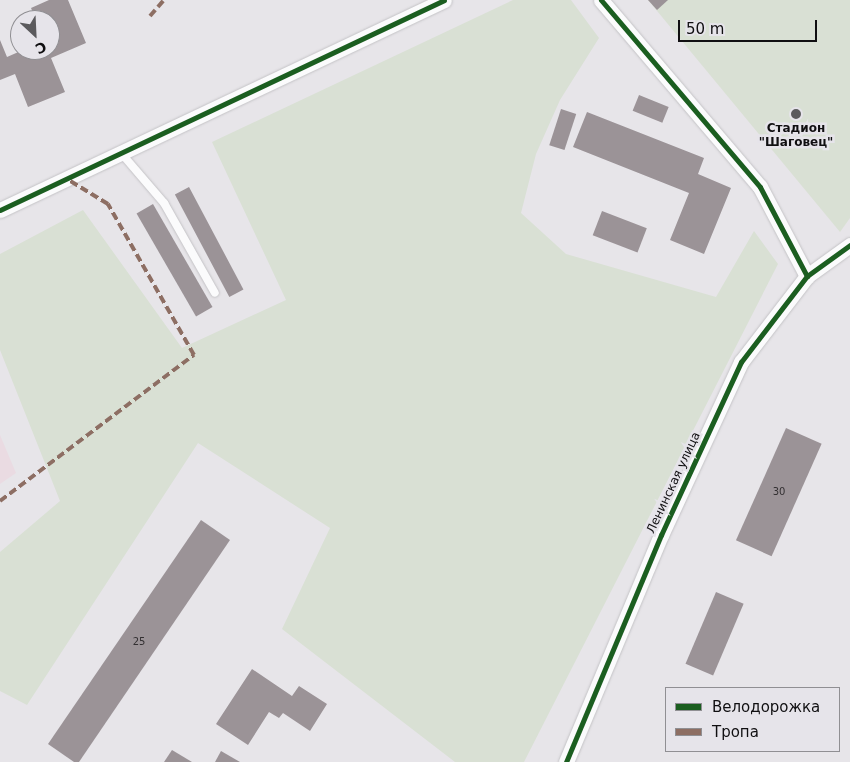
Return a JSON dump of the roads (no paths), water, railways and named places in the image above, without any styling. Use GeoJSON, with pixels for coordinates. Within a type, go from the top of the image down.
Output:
{"type":"FeatureCollection","features":[{"type":"Feature","properties":{"kind":"street"},"geometry":{"type":"LineString","coordinates":[[0,210],[122,154],[444,0]]}},
{"type":"Feature","properties":{"kind":"street"},"geometry":{"type":"LineString","coordinates":[[601,0],[760,187],[807,276]]}},
{"type":"Feature","properties":{"kind":"street","name":"Ленинская улица"},"geometry":{"type":"LineString","coordinates":[[566,762],[661,534],[741,362],[807,276],[849,246]]}},
{"type":"Feature","properties":{"kind":"lane"},"geometry":{"type":"LineString","coordinates":[[122,154],[164,203],[215,293]]}},
{"type":"Feature","properties":{"kind":"place","name":"Стадион \"Шаговец\""},"geometry":{"type":"Point","coordinates":[796,114]}}]}
